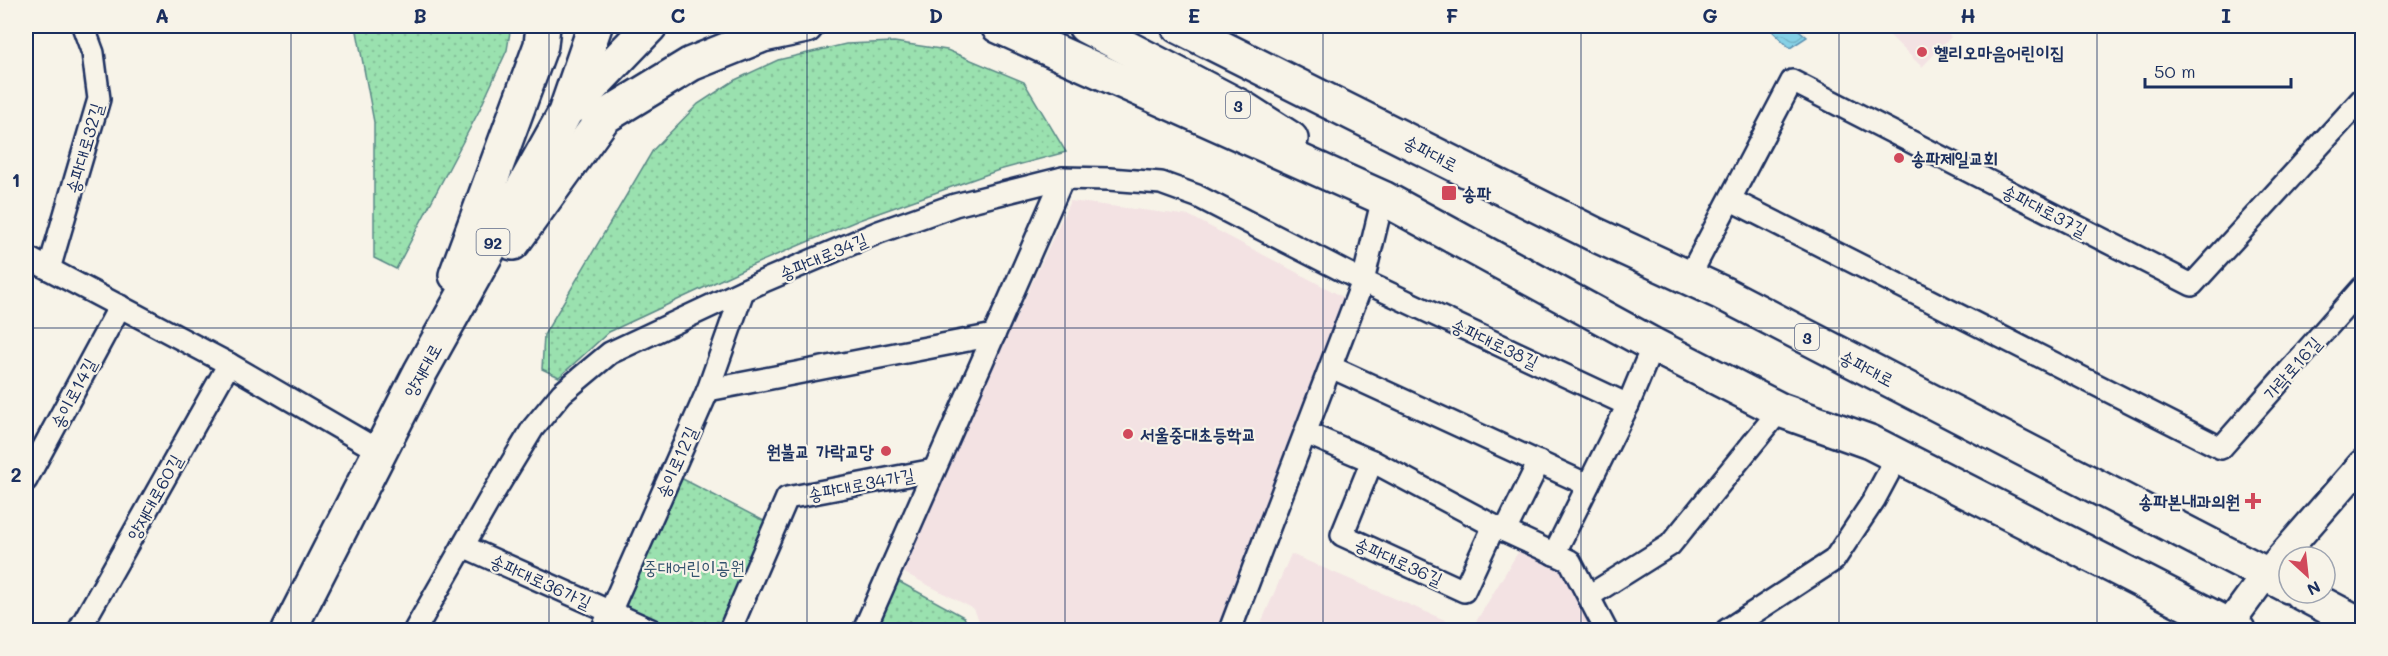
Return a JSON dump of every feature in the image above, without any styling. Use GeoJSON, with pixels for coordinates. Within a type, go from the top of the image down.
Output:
{"type":"FeatureCollection","features":[{"type":"Feature","properties":{"kind":"main road"},"geometry":{"type":"LineString","coordinates":[[421,372],[541,45],[543,26]]}},
{"type":"Feature","properties":{"kind":"main road","name":"양재대로"},"geometry":{"type":"LineString","coordinates":[[289,630],[421,372],[565,113],[595,26]]}},
{"type":"Feature","properties":{"kind":"main road","name":"양재대로"},"geometry":{"type":"LineString","coordinates":[[565,113],[650,26]]}},
{"type":"Feature","properties":{"kind":"main road"},"geometry":{"type":"LineString","coordinates":[[421,372],[604,117],[691,64],[763,35],[806,26]]}},
{"type":"Feature","properties":{"kind":"main road"},"geometry":{"type":"LineString","coordinates":[[998,26],[1383,198]]}},
{"type":"Feature","properties":{"kind":"main road","name":"3"},"geometry":{"type":"LineString","coordinates":[[1085,26],[1241,107],[1383,198],[1653,345],[1780,410],[1870,442],[2231,629]]}},
{"type":"Feature","properties":{"kind":"main road","name":"3"},"geometry":{"type":"LineString","coordinates":[[1178,26],[1344,109]]}},
{"type":"Feature","properties":{"kind":"main road"},"geometry":{"type":"LineString","coordinates":[[1219,26],[1305,72],[1344,109]]}},
{"type":"Feature","properties":{"kind":"main road","name":"송파대로"},"geometry":{"type":"LineString","coordinates":[[1344,109],[1594,234],[1732,299],[2277,579]]}},
{"type":"Feature","properties":{"kind":"main road"},"geometry":{"type":"LineString","coordinates":[[2324,605],[2362,625]]}},
{"type":"Feature","properties":{"kind":"street","name":"송파대로32길"},"geometry":{"type":"LineString","coordinates":[[49,269],[99,99],[93,53],[83,26]]}},
{"type":"Feature","properties":{"kind":"street","name":"송파대로37길"},"geometry":{"type":"LineString","coordinates":[[1688,279],[1792,81],[2192,285],[2362,99]]}},
{"type":"Feature","properties":{"kind":"street","name":"송파대로34길"},"geometry":{"type":"LineString","coordinates":[[415,630],[533,428],[562,393],[610,353],[743,291],[879,232],[955,205],[1062,178],[1161,183],[1197,196],[1363,280]]}},
{"type":"Feature","properties":{"kind":"street","name":"송파대로34가길"},"geometry":{"type":"LineString","coordinates":[[864,630],[1062,178]]}},
{"type":"Feature","properties":{"kind":"street"},"geometry":{"type":"LineString","coordinates":[[1230,630],[1363,280],[1383,198]]}},
{"type":"Feature","properties":{"kind":"street","name":"가락로16길"},"geometry":{"type":"LineString","coordinates":[[1731,200],[2221,448],[2362,288]]}},
{"type":"Feature","properties":{"kind":"street"},"geometry":{"type":"LineString","coordinates":[[26,256],[229,364],[379,451]]}},
{"type":"Feature","properties":{"kind":"street","name":"송파대로38길"},"geometry":{"type":"LineString","coordinates":[[1363,280],[1628,405]]}},
{"type":"Feature","properties":{"kind":"street","name":"송이로12길"},"geometry":{"type":"LineString","coordinates":[[606,621],[708,390],[743,291]]}},
{"type":"Feature","properties":{"kind":"street","name":"송이로14길"},"geometry":{"type":"LineString","coordinates":[[26,480],[120,306]]}},
{"type":"Feature","properties":{"kind":"street"},"geometry":{"type":"LineString","coordinates":[[708,390],[994,335]]}},
{"type":"Feature","properties":{"kind":"street"},"geometry":{"type":"LineString","coordinates":[[1554,554],[1628,405],[1653,345]]}},
{"type":"Feature","properties":{"kind":"street","name":"양재대로60길"},"geometry":{"type":"LineString","coordinates":[[79,630],[229,364]]}},
{"type":"Feature","properties":{"kind":"street"},"geometry":{"type":"LineString","coordinates":[[1331,366],[1588,485]]}},
{"type":"Feature","properties":{"kind":"street"},"geometry":{"type":"LineString","coordinates":[[1588,596],[1670,545],[1780,410]]}},
{"type":"Feature","properties":{"kind":"street"},"geometry":{"type":"LineString","coordinates":[[1306,433],[1372,461],[1499,528],[1570,561],[1606,630]]}},
{"type":"Feature","properties":{"kind":"street"},"geometry":{"type":"LineString","coordinates":[[1726,630],[1834,560],[1874,500],[1897,457]]}},
{"type":"Feature","properties":{"kind":"street","name":"송파대로36길"},"geometry":{"type":"LineString","coordinates":[[1372,461],[1342,536],[1464,591],[1539,462]]}},
{"type":"Feature","properties":{"kind":"street"},"geometry":{"type":"LineString","coordinates":[[2303,545],[2362,464]]}},
{"type":"Feature","properties":{"kind":"street","name":"송파대로34가길"},"geometry":{"type":"LineString","coordinates":[[730,630],[787,498],[934,470]]}},
{"type":"Feature","properties":{"kind":"street","name":"송파대로36가길"},"geometry":{"type":"LineString","coordinates":[[463,546],[606,621],[651,630]]}},
{"type":"Feature","properties":{"kind":"street"},"geometry":{"type":"LineString","coordinates":[[2231,629],[2277,581]]}},
{"type":"Feature","properties":{"kind":"shaded area","name":"헬리오마음어린이집"},"geometry":{"type":"Polygon","coordinates":[[[1880,26],[1940,26],[1951,37],[1922,67],[1880,26]]]}},
{"type":"Feature","properties":{"kind":"shaded area","name":"서울중대초등학교"},"geometry":{"type":"Polygon","coordinates":[[[1070,201],[1190,216],[1345,298],[1218,630],[983,630],[974,609],[899,570],[1070,201]]]}},
{"type":"Feature","properties":{"kind":"shaded area"},"geometry":{"type":"Polygon","coordinates":[[[1523,544],[1562,560],[1597,630],[1471,630],[1523,544]]]}},
{"type":"Feature","properties":{"kind":"shaded area"},"geometry":{"type":"Polygon","coordinates":[[[1291,554],[1468,630],[1258,630],[1291,554]]]}},
{"type":"Feature","properties":{"kind":"green space"},"geometry":{"type":"Polygon","coordinates":[[[356,26],[511,26],[507,50],[479,111],[396,269],[374,258],[374,122],[356,26]]]}},
{"type":"Feature","properties":{"kind":"green space"},"geometry":{"type":"Polygon","coordinates":[[[894,42],[947,50],[1024,82],[1066,152],[999,170],[859,220],[748,267],[609,332],[559,377],[542,369],[544,335],[653,150],[698,104],[735,80],[778,60],[846,44],[894,42]]]}},
{"type":"Feature","properties":{"kind":"green space","name":"중대어린이공원"},"geometry":{"type":"Polygon","coordinates":[[[677,476],[770,524],[724,630],[667,630],[619,609],[677,476]]]}},
{"type":"Feature","properties":{"kind":"green space"},"geometry":{"type":"Polygon","coordinates":[[[896,580],[964,617],[970,630],[875,630],[896,580]]]}},
{"type":"Feature","properties":{"kind":"water"},"geometry":{"type":"Polygon","coordinates":[[[1767,26],[1794,26],[1807,37],[1790,48],[1767,26]]]}},
{"type":"Feature","properties":{"kind":"place","name":"헬리오마음어린이집"},"geometry":{"type":"Point","coordinates":[1922,52]}},
{"type":"Feature","properties":{"kind":"place","name":"송파제일교회"},"geometry":{"type":"Point","coordinates":[1899,158]}},
{"type":"Feature","properties":{"kind":"place","name":"송파"},"geometry":{"type":"Point","coordinates":[1449,193]}},
{"type":"Feature","properties":{"kind":"place","name":"서울중대초등학교"},"geometry":{"type":"Point","coordinates":[1128,434]}},
{"type":"Feature","properties":{"kind":"place","name":"원불교 가락교당"},"geometry":{"type":"Point","coordinates":[886,451]}},
{"type":"Feature","properties":{"kind":"place","name":"송파본내과의원"},"geometry":{"type":"Point","coordinates":[2253,501]}}]}
